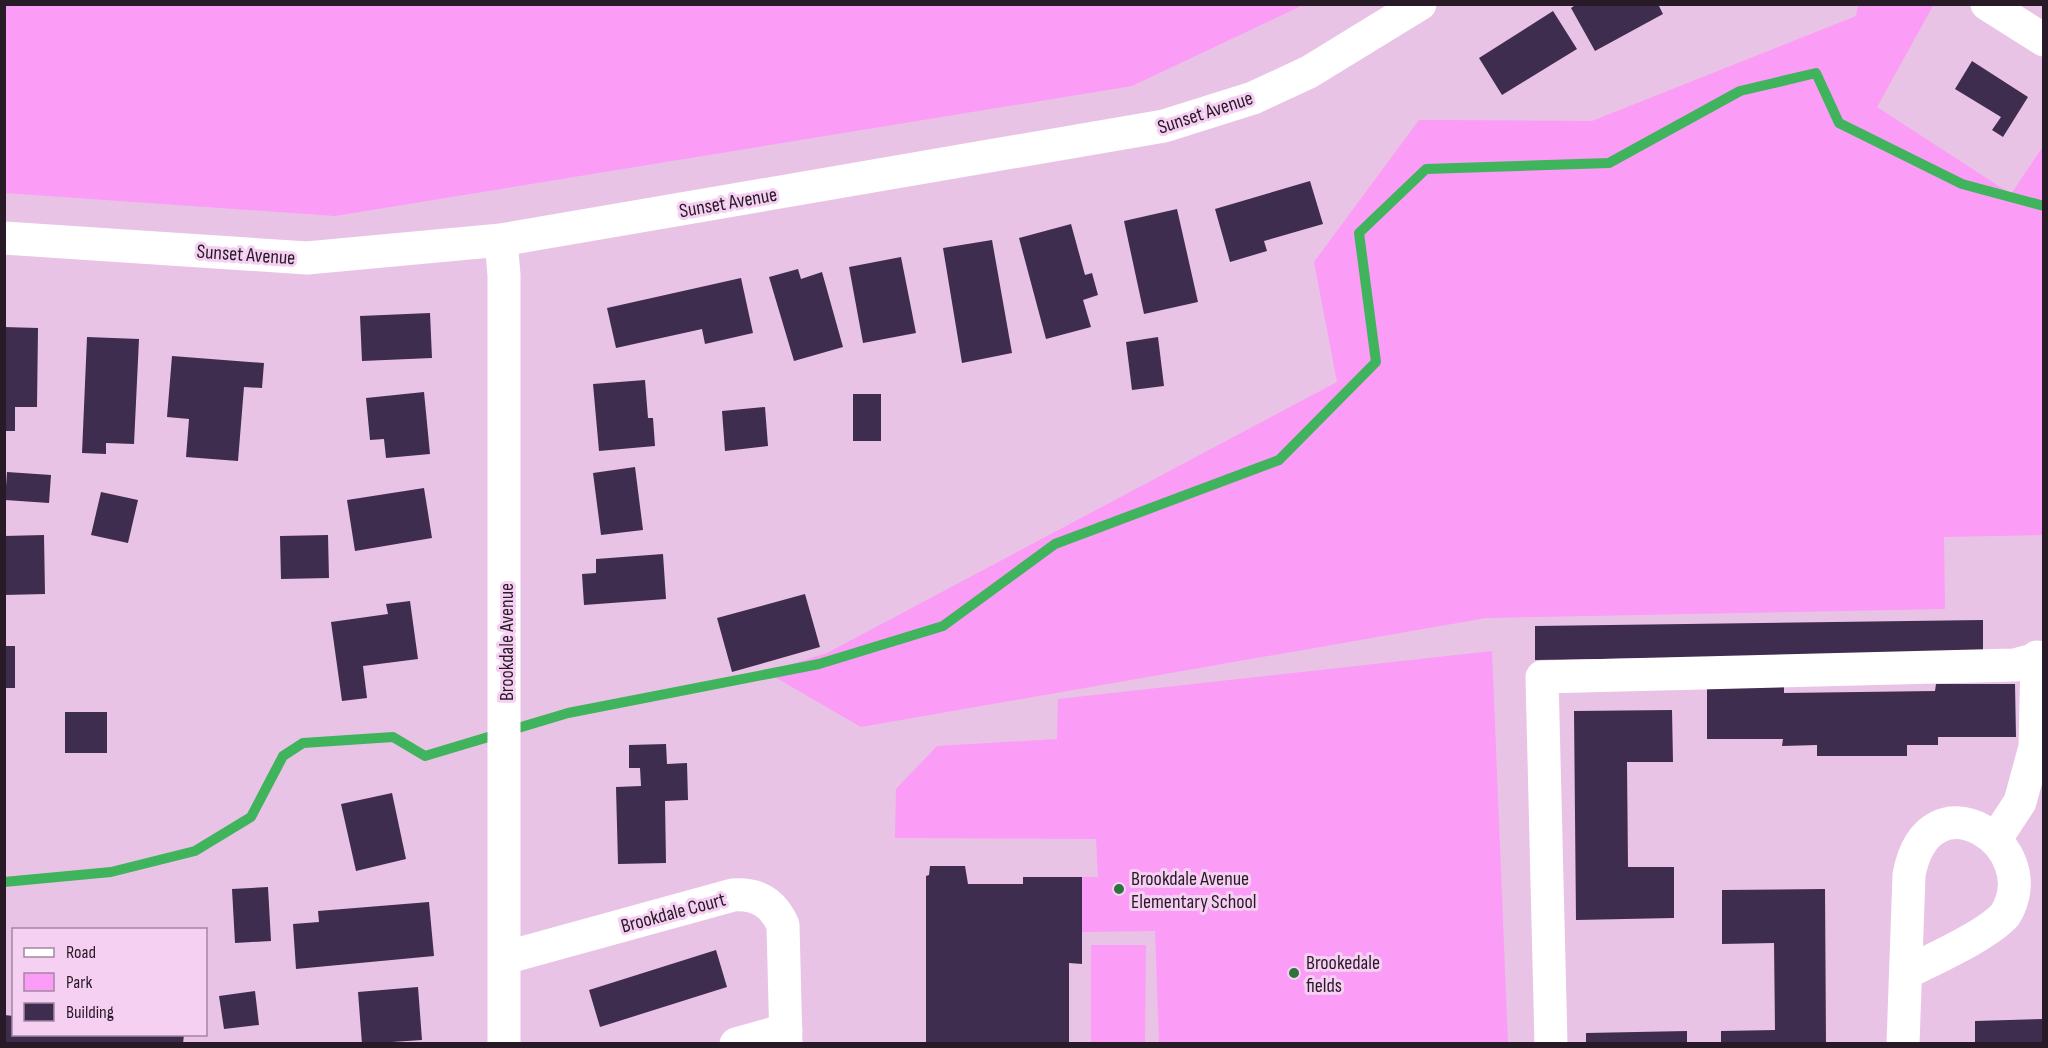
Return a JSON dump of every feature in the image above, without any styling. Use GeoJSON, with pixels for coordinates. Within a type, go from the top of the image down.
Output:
{"type":"FeatureCollection","features":[{"type":"Feature","properties":{"kind":"street","name":"Sunset Avenue"},"geometry":{"type":"LineString","coordinates":[[4,238],[307,258],[501,240],[1164,126],[1253,98],[1309,72],[1420,4]]}},
{"type":"Feature","properties":{"kind":"street"},"geometry":{"type":"LineString","coordinates":[[1987,4],[2043,40]]}},
{"type":"Feature","properties":{"kind":"street","name":"Brookdale Avenue"},"geometry":{"type":"LineString","coordinates":[[501,240],[506,706],[504,1044]]}},
{"type":"Feature","properties":{"kind":"street"},"geometry":{"type":"LineString","coordinates":[[1551,1044],[1542,677],[2015,665],[2040,657],[2035,747],[2020,802],[1999,834]]}},
{"type":"Feature","properties":{"kind":"street"},"geometry":{"type":"LineString","coordinates":[[1904,1044],[1906,973],[1909,874],[1912,857],[1921,843],[1934,831],[1950,824],[1967,822],[1984,825],[1999,834],[2010,845],[2020,873],[2019,888],[2010,908],[1995,924],[1906,973]]}},
{"type":"Feature","properties":{"kind":"street","name":"Brookdale Court"},"geometry":{"type":"LineString","coordinates":[[504,958],[733,895],[758,897],[778,913],[783,925],[786,1037],[736,1044]]}},
{"type":"Feature","properties":{"kind":"green space"},"geometry":{"type":"Polygon","coordinates":[[[1934,4],[1877,107],[2011,194],[2044,145],[2043,535],[1944,537],[1945,609],[1486,618],[861,727],[766,672],[827,653],[1337,382],[1314,262],[1419,120],[1592,121],[1856,16],[1858,5],[1934,4]]]}},
{"type":"Feature","properties":{"kind":"green space"},"geometry":{"type":"Polygon","coordinates":[[[4,5],[1303,5],[1132,86],[335,216],[5,193],[4,5]]]}},
{"type":"Feature","properties":{"kind":"green space","name":"Brookdale Avenue Elementary School"},"geometry":{"type":"Polygon","coordinates":[[[1492,651],[1508,1043],[1159,1043],[1155,931],[1082,932],[1082,877],[1098,877],[1096,839],[895,838],[896,789],[937,746],[1057,739],[1058,699],[1492,651]]]}},
{"type":"Feature","properties":{"kind":"green space"},"geometry":{"type":"Polygon","coordinates":[[[1091,945],[1146,945],[1145,1043],[1091,1043],[1091,945]]]}},
{"type":"Feature","properties":{"kind":"building"},"geometry":{"type":"Polygon","coordinates":[[[1577,4],[1658,4],[1663,14],[1595,51],[1571,8],[1577,4]]]}},
{"type":"Feature","properties":{"kind":"building"},"geometry":{"type":"Polygon","coordinates":[[[1553,11],[1577,49],[1502,95],[1479,58],[1553,11]]]}},
{"type":"Feature","properties":{"kind":"building"},"geometry":{"type":"Polygon","coordinates":[[[1972,61],[2028,97],[2003,137],[1992,130],[2001,117],[1955,89],[1972,61]]]}},
{"type":"Feature","properties":{"kind":"building"},"geometry":{"type":"Polygon","coordinates":[[[1310,181],[1323,224],[1264,241],[1267,251],[1230,262],[1215,209],[1310,181]]]}},
{"type":"Feature","properties":{"kind":"building"},"geometry":{"type":"Polygon","coordinates":[[[1177,209],[1198,302],[1144,314],[1124,221],[1177,209]]]}},
{"type":"Feature","properties":{"kind":"building"},"geometry":{"type":"Polygon","coordinates":[[[1071,224],[1085,275],[1092,273],[1098,295],[1083,300],[1091,327],[1046,339],[1019,238],[1071,224]]]}},
{"type":"Feature","properties":{"kind":"building"},"geometry":{"type":"Polygon","coordinates":[[[992,240],[1012,353],[962,363],[943,248],[992,240]]]}},
{"type":"Feature","properties":{"kind":"building"},"geometry":{"type":"Polygon","coordinates":[[[901,257],[916,333],[863,343],[849,267],[901,257]]]}},
{"type":"Feature","properties":{"kind":"building"},"geometry":{"type":"Polygon","coordinates":[[[798,269],[801,279],[822,272],[843,347],[794,361],[769,277],[798,269]]]}},
{"type":"Feature","properties":{"kind":"building"},"geometry":{"type":"Polygon","coordinates":[[[741,278],[753,333],[705,344],[702,329],[616,348],[607,308],[741,278]]]}},
{"type":"Feature","properties":{"kind":"building"},"geometry":{"type":"Polygon","coordinates":[[[430,313],[432,358],[362,361],[360,316],[430,313]]]}},
{"type":"Feature","properties":{"kind":"building"},"geometry":{"type":"Polygon","coordinates":[[[4,327],[38,328],[37,407],[15,407],[15,431],[4,431],[4,327]]]}},
{"type":"Feature","properties":{"kind":"building"},"geometry":{"type":"Polygon","coordinates":[[[87,337],[139,339],[134,444],[106,443],[106,454],[82,453],[87,337]]]}},
{"type":"Feature","properties":{"kind":"building"},"geometry":{"type":"Polygon","coordinates":[[[1158,337],[1164,386],[1132,390],[1126,342],[1158,337]]]}},
{"type":"Feature","properties":{"kind":"building"},"geometry":{"type":"Polygon","coordinates":[[[172,356],[264,363],[262,388],[244,387],[238,461],[186,457],[189,419],[167,417],[172,356]]]}},
{"type":"Feature","properties":{"kind":"building"},"geometry":{"type":"Polygon","coordinates":[[[645,380],[648,418],[653,418],[655,446],[599,451],[593,384],[645,380]]]}},
{"type":"Feature","properties":{"kind":"building"},"geometry":{"type":"Polygon","coordinates":[[[424,392],[430,454],[386,458],[384,439],[370,440],[366,398],[424,392]]]}},
{"type":"Feature","properties":{"kind":"building"},"geometry":{"type":"Polygon","coordinates":[[[853,394],[881,394],[881,441],[853,441],[853,394]]]}},
{"type":"Feature","properties":{"kind":"building"},"geometry":{"type":"Polygon","coordinates":[[[765,407],[768,446],[725,451],[722,411],[765,407]]]}},
{"type":"Feature","properties":{"kind":"building"},"geometry":{"type":"Polygon","coordinates":[[[635,467],[643,530],[601,535],[593,473],[635,467]]]}},
{"type":"Feature","properties":{"kind":"building"},"geometry":{"type":"Polygon","coordinates":[[[7,472],[51,475],[49,503],[5,500],[7,472]]]}},
{"type":"Feature","properties":{"kind":"building"},"geometry":{"type":"Polygon","coordinates":[[[424,488],[432,538],[355,551],[347,500],[424,488]]]}},
{"type":"Feature","properties":{"kind":"building"},"geometry":{"type":"Polygon","coordinates":[[[101,492],[138,500],[128,543],[91,535],[101,492]]]}},
{"type":"Feature","properties":{"kind":"building"},"geometry":{"type":"Polygon","coordinates":[[[44,535],[45,594],[4,595],[4,536],[44,535]]]}},
{"type":"Feature","properties":{"kind":"building"},"geometry":{"type":"Polygon","coordinates":[[[328,535],[329,578],[281,579],[280,536],[328,535]]]}},
{"type":"Feature","properties":{"kind":"building"},"geometry":{"type":"Polygon","coordinates":[[[663,554],[666,599],[584,605],[582,574],[596,573],[596,559],[663,554]]]}},
{"type":"Feature","properties":{"kind":"building"},"geometry":{"type":"Polygon","coordinates":[[[805,594],[820,647],[732,672],[717,618],[805,594]]]}},
{"type":"Feature","properties":{"kind":"building"},"geometry":{"type":"Polygon","coordinates":[[[410,601],[418,659],[363,666],[367,698],[342,701],[331,622],[388,614],[386,604],[410,601]]]}},
{"type":"Feature","properties":{"kind":"building"},"geometry":{"type":"Polygon","coordinates":[[[1983,620],[1983,653],[1535,660],[1535,626],[1983,620]]]}},
{"type":"Feature","properties":{"kind":"building"},"geometry":{"type":"Polygon","coordinates":[[[4,646],[15,646],[15,688],[4,688],[4,646]]]}},
{"type":"Feature","properties":{"kind":"building"},"geometry":{"type":"Polygon","coordinates":[[[1936,684],[2015,684],[2016,737],[1938,737],[1938,745],[1907,745],[1907,756],[1817,756],[1817,745],[1782,746],[1783,739],[1707,739],[1707,687],[1784,686],[1784,693],[1935,691],[1936,684]]]}},
{"type":"Feature","properties":{"kind":"building"},"geometry":{"type":"Polygon","coordinates":[[[1672,710],[1673,762],[1627,762],[1628,867],[1674,867],[1674,918],[1576,920],[1574,711],[1672,710]]]}},
{"type":"Feature","properties":{"kind":"building"},"geometry":{"type":"Polygon","coordinates":[[[65,712],[107,712],[107,753],[65,753],[65,712]]]}},
{"type":"Feature","properties":{"kind":"building"},"geometry":{"type":"Polygon","coordinates":[[[666,744],[667,764],[687,763],[688,800],[665,801],[666,863],[618,864],[616,787],[641,786],[640,768],[629,768],[629,745],[666,744]]]}},
{"type":"Feature","properties":{"kind":"building"},"geometry":{"type":"Polygon","coordinates":[[[392,793],[406,859],[356,871],[341,804],[392,793]]]}},
{"type":"Feature","properties":{"kind":"building","name":"Brookdale Avenue Elementary School"},"geometry":{"type":"Polygon","coordinates":[[[930,866],[965,866],[968,884],[1023,884],[1023,877],[1082,877],[1082,964],[1069,963],[1069,1044],[926,1044],[926,876],[929,875],[930,866]]]}},
{"type":"Feature","properties":{"kind":"building"},"geometry":{"type":"Polygon","coordinates":[[[268,887],[271,941],[235,943],[232,889],[268,887]]]}},
{"type":"Feature","properties":{"kind":"building"},"geometry":{"type":"Polygon","coordinates":[[[1825,889],[1826,1044],[1721,1044],[1721,1031],[1775,1030],[1774,943],[1722,944],[1722,890],[1825,889]]]}},
{"type":"Feature","properties":{"kind":"building"},"geometry":{"type":"Polygon","coordinates":[[[429,902],[434,956],[296,969],[293,924],[319,922],[318,911],[429,902]]]}},
{"type":"Feature","properties":{"kind":"building"},"geometry":{"type":"Polygon","coordinates":[[[716,950],[727,987],[600,1027],[589,990],[716,950]]]}},
{"type":"Feature","properties":{"kind":"building"},"geometry":{"type":"Polygon","coordinates":[[[418,987],[422,1040],[362,1044],[358,992],[418,987]]]}},
{"type":"Feature","properties":{"kind":"building"},"geometry":{"type":"Polygon","coordinates":[[[255,991],[259,1025],[224,1029],[219,996],[255,991]]]}},
{"type":"Feature","properties":{"kind":"building"},"geometry":{"type":"Polygon","coordinates":[[[4,1015],[12,1016],[12,1036],[184,1036],[183,1044],[4,1044],[4,1015]]]}},
{"type":"Feature","properties":{"kind":"building"},"geometry":{"type":"Polygon","coordinates":[[[2044,1019],[2044,1044],[1975,1044],[1975,1021],[2044,1019]]]}},
{"type":"Feature","properties":{"kind":"building"},"geometry":{"type":"Polygon","coordinates":[[[1687,1031],[1687,1044],[1586,1044],[1586,1033],[1687,1031]]]}},
{"type":"Feature","properties":{"kind":"waterway"},"geometry":{"type":"LineString","coordinates":[[4,882],[111,872],[195,851],[251,817],[283,756],[303,743],[393,737],[425,756],[568,713],[819,664],[943,626],[1055,544],[1279,460],[1376,362],[1359,233],[1426,169],[1609,163],[1740,91],[1816,73],[1839,123],[1962,184],[2044,206]]}},
{"type":"Feature","properties":{"kind":"place","name":"Brookdale Avenue Elementary School"},"geometry":{"type":"Point","coordinates":[1119,889]}},
{"type":"Feature","properties":{"kind":"place","name":"Brookedale fields"},"geometry":{"type":"Point","coordinates":[1294,973]}}]}
